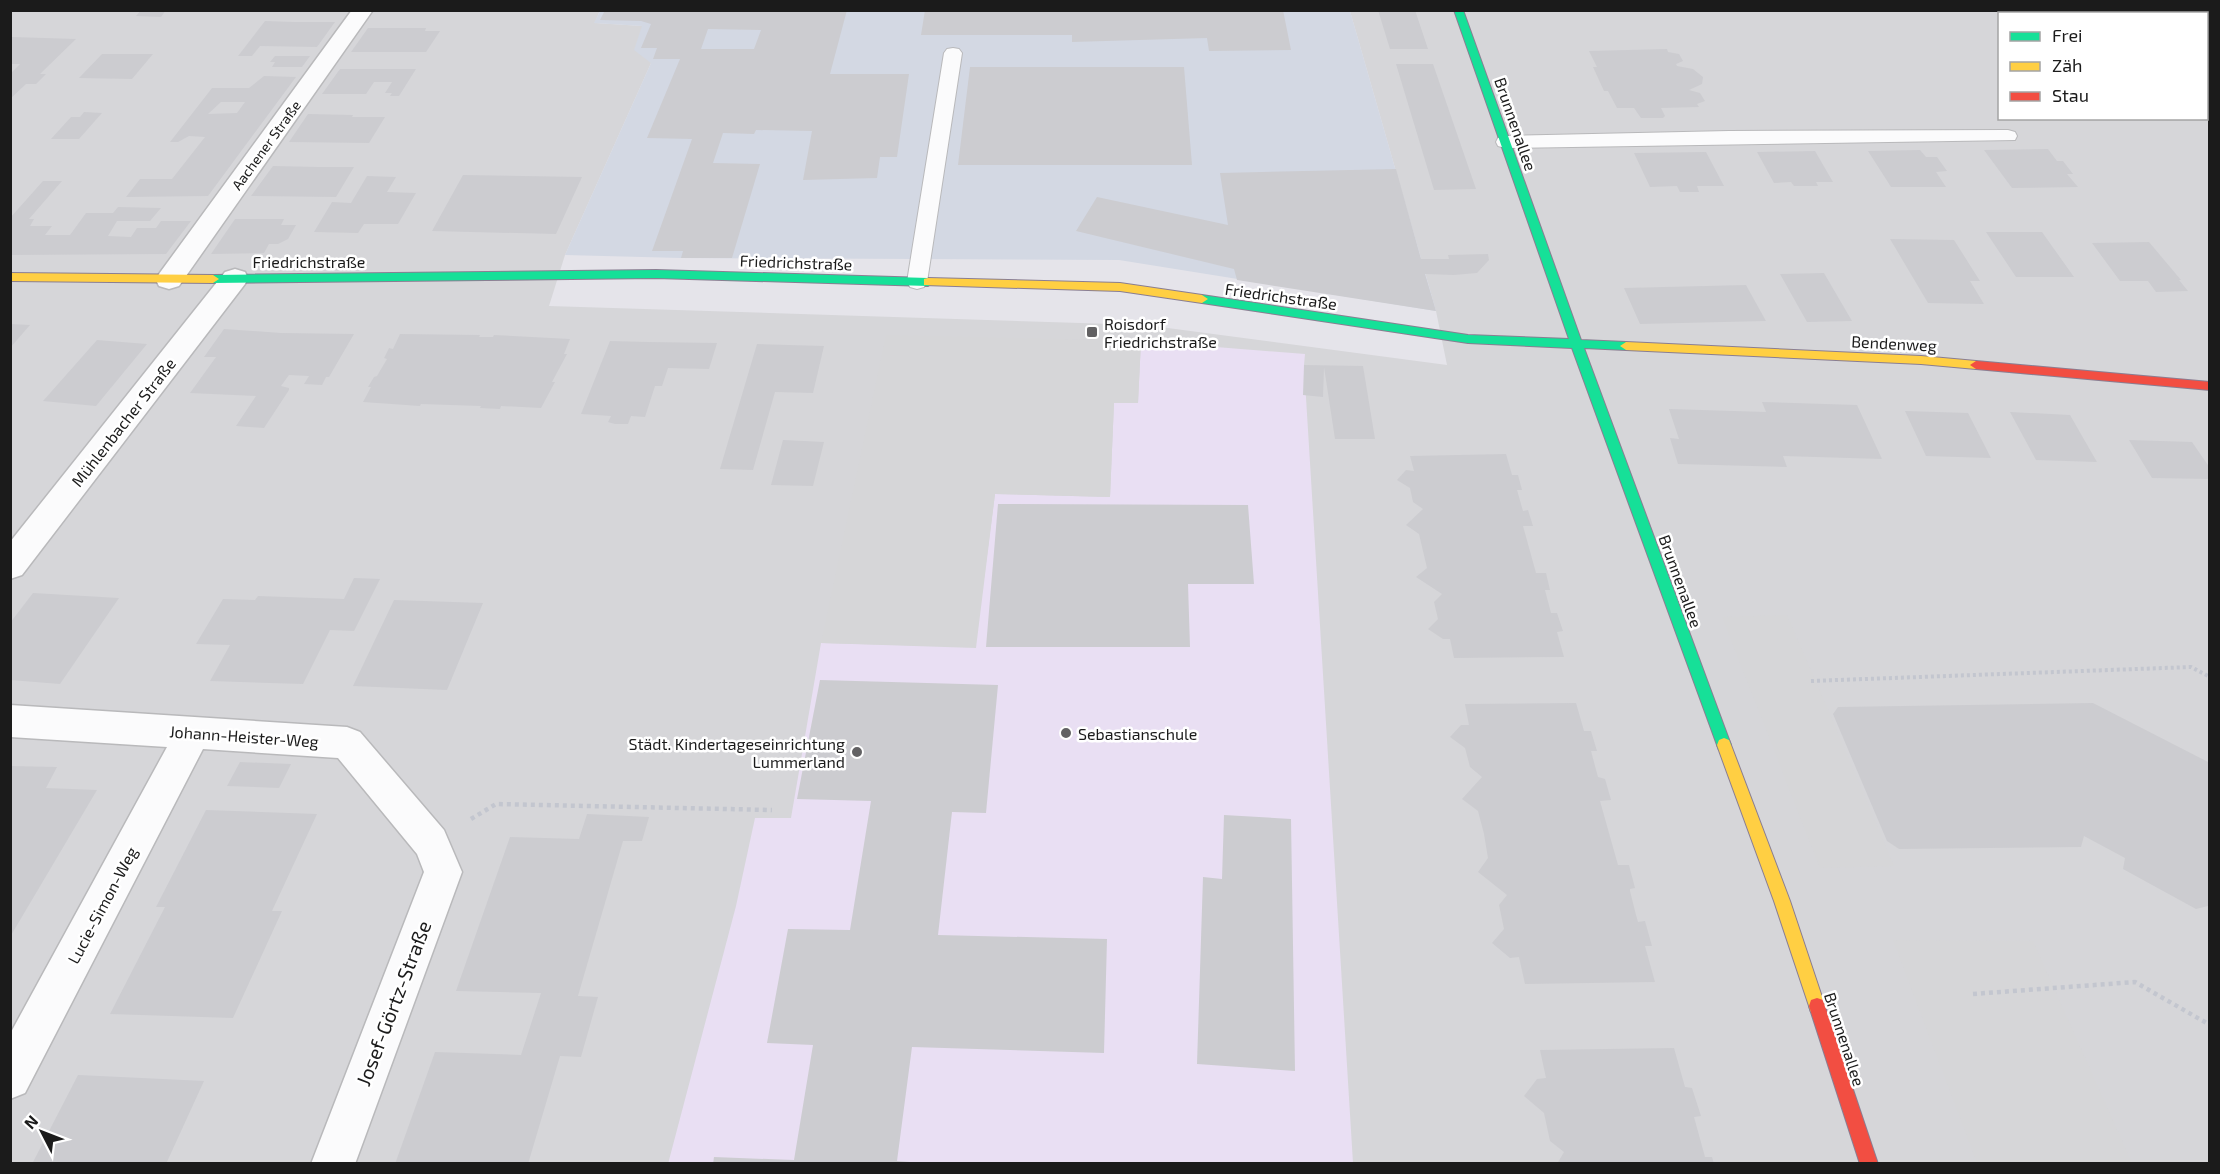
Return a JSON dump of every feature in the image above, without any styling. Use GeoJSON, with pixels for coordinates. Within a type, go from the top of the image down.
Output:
{"type":"FeatureCollection","features":[{"type":"Feature","properties":{"kind":"street","name":"Aachener Straße"},"geometry":{"type":"LineString","coordinates":[[169,280],[363,10]]}},
{"type":"Feature","properties":{"kind":"street","name":"Brunnenallee"},"geometry":{"type":"LineString","coordinates":[[1458,10],[1576,344],[1782,901],[1869,1164]]}},
{"type":"Feature","properties":{"kind":"street","name":"Friedrichstraße"},"geometry":{"type":"LineString","coordinates":[[10,277],[169,280],[656,274],[1120,287],[1468,339],[1576,344]]}},
{"type":"Feature","properties":{"kind":"street","name":"Mühlenbacher Straße"},"geometry":{"type":"LineString","coordinates":[[10,566],[235,278]]}},
{"type":"Feature","properties":{"kind":"street","name":"Bendenweg"},"geometry":{"type":"LineString","coordinates":[[1576,344],[1921,360],[2210,386]]}},
{"type":"Feature","properties":{"kind":"street","name":"Johann-Heister-Weg"},"geometry":{"type":"LineString","coordinates":[[10,721],[347,743],[431,843]]}},
{"type":"Feature","properties":{"kind":"street","name":"Lucie-Simon-Weg"},"geometry":{"type":"LineString","coordinates":[[10,1078],[195,732]]}},
{"type":"Feature","properties":{"kind":"street","name":"Josef-Görtz-Straße"},"geometry":{"type":"LineString","coordinates":[[333,1164],[443,872],[431,843]]}},
{"type":"Feature","properties":{"kind":"lane"},"geometry":{"type":"LineString","coordinates":[[916,282],[952,53]]}},
{"type":"Feature","properties":{"kind":"lane"},"geometry":{"type":"LineString","coordinates":[[1504,142],[1729,137],[2008,136]]}},
{"type":"Feature","properties":{"kind":"path"},"geometry":{"type":"LineString","coordinates":[[1811,681],[2191,667],[2210,677]]}},
{"type":"Feature","properties":{"kind":"path"},"geometry":{"type":"LineString","coordinates":[[431,843],[496,804],[772,810]]}},
{"type":"Feature","properties":{"kind":"path"},"geometry":{"type":"LineString","coordinates":[[1973,994],[2135,982],[2210,1024]]}},
{"type":"Feature","properties":{"kind":"shaded area"},"geometry":{"type":"Polygon","coordinates":[[[600,10],[595,23],[642,26],[651,63],[565,255],[549,306],[1145,325],[1447,365],[1436,311],[1350,11],[2209,11],[2209,1163],[11,1163],[10,11],[600,10]]]}},
{"type":"Feature","properties":{"kind":"shaded area"},"geometry":{"type":"Polygon","coordinates":[[[600,11],[1350,11],[1436,311],[1119,260],[681,258],[565,255],[651,63],[634,50],[642,26],[594,23],[600,11]]]}},
{"type":"Feature","properties":{"kind":"shaded area"},"geometry":{"type":"Polygon","coordinates":[[[886,335],[1141,341],[1138,403],[1114,403],[1110,497],[995,494],[976,648],[821,643],[886,335]]]}},
{"type":"Feature","properties":{"kind":"shaded area","name":"Sebastianschule"},"geometry":{"type":"Polygon","coordinates":[[[1141,341],[1305,354],[1353,1163],[668,1164],[736,906],[755,818],[791,818],[821,643],[975,647],[995,494],[1110,497],[1114,402],[1138,402],[1141,341]]]}},
{"type":"Feature","properties":{"kind":"shaded area"},"geometry":{"type":"Polygon","coordinates":[[[1787,615],[1894,866],[1820,868],[1722,617],[1787,615]]]}},
{"type":"Feature","properties":{"kind":"shaded area"},"geometry":{"type":"Polygon","coordinates":[[[1893,940],[2033,941],[2132,1163],[1977,1163],[1893,940]]]}},
{"type":"Feature","properties":{"kind":"building"},"geometry":{"type":"Polygon","coordinates":[[[141,10],[166,10],[161,17],[136,16],[141,10]]]}},
{"type":"Feature","properties":{"kind":"building"},"geometry":{"type":"Polygon","coordinates":[[[605,10],[847,10],[830,74],[909,74],[897,157],[880,157],[877,178],[803,180],[812,131],[756,130],[754,134],[723,133],[713,163],[760,164],[732,258],[681,258],[683,251],[652,251],[692,139],[647,138],[680,59],[653,59],[657,48],[641,48],[651,24],[641,21],[600,20],[605,10]],[[708,29],[701,49],[754,49],[761,30],[708,29]]]}},
{"type":"Feature","properties":{"kind":"building"},"geometry":{"type":"Polygon","coordinates":[[[925,10],[1283,10],[1291,50],[1209,51],[1207,38],[1072,42],[1072,35],[921,35],[925,10]]]}},
{"type":"Feature","properties":{"kind":"building"},"geometry":{"type":"Polygon","coordinates":[[[1378,10],[1415,10],[1428,49],[1390,49],[1378,10]]]}},
{"type":"Feature","properties":{"kind":"building"},"geometry":{"type":"Polygon","coordinates":[[[265,21],[335,22],[317,47],[260,46],[252,56],[238,56],[265,21]]]}},
{"type":"Feature","properties":{"kind":"building"},"geometry":{"type":"Polygon","coordinates":[[[368,28],[426,28],[425,31],[440,31],[426,52],[351,52],[368,28]]]}},
{"type":"Feature","properties":{"kind":"building"},"geometry":{"type":"Polygon","coordinates":[[[12,37],[76,39],[40,74],[46,74],[36,84],[26,84],[10,99],[10,74],[20,64],[10,64],[12,37]]]}},
{"type":"Feature","properties":{"kind":"building"},"geometry":{"type":"Polygon","coordinates":[[[2208,43],[2210,43],[2210,78],[2208,78],[2208,43]]]}},
{"type":"Feature","properties":{"kind":"building"},"geometry":{"type":"Polygon","coordinates":[[[1667,49],[1668,52],[1679,54],[1683,61],[1676,64],[1677,66],[1693,69],[1703,77],[1702,84],[1689,90],[1700,93],[1705,101],[1697,104],[1699,107],[1661,108],[1665,116],[1663,118],[1641,118],[1634,108],[1617,108],[1608,91],[1604,91],[1593,67],[1597,67],[1589,51],[1667,49]]]}},
{"type":"Feature","properties":{"kind":"building"},"geometry":{"type":"Polygon","coordinates":[[[102,54],[153,54],[132,79],[79,78],[102,54]]]}},
{"type":"Feature","properties":{"kind":"building"},"geometry":{"type":"Polygon","coordinates":[[[275,56],[310,56],[302,67],[272,67],[275,62],[270,62],[275,56]]]}},
{"type":"Feature","properties":{"kind":"building"},"geometry":{"type":"Polygon","coordinates":[[[1396,64],[1433,64],[1476,189],[1434,190],[1396,64]]]}},
{"type":"Feature","properties":{"kind":"building"},"geometry":{"type":"Polygon","coordinates":[[[970,67],[1184,67],[1192,165],[958,165],[970,67]]]}},
{"type":"Feature","properties":{"kind":"building"},"geometry":{"type":"Polygon","coordinates":[[[340,69],[416,69],[399,96],[390,96],[392,93],[385,93],[392,82],[374,82],[366,94],[322,94],[340,69]]]}},
{"type":"Feature","properties":{"kind":"building"},"geometry":{"type":"Polygon","coordinates":[[[264,76],[296,77],[208,196],[126,197],[140,179],[172,179],[205,137],[189,136],[178,142],[170,142],[212,88],[249,88],[264,76]],[[221,102],[208,114],[237,113],[245,102],[221,102]]]}},
{"type":"Feature","properties":{"kind":"building"},"geometry":{"type":"Polygon","coordinates":[[[84,112],[102,113],[79,139],[51,139],[71,117],[80,117],[84,112]]]}},
{"type":"Feature","properties":{"kind":"building"},"geometry":{"type":"Polygon","coordinates":[[[308,114],[385,117],[369,143],[289,142],[308,114]]]}},
{"type":"Feature","properties":{"kind":"building"},"geometry":{"type":"Polygon","coordinates":[[[2048,149],[2057,161],[2063,161],[2073,174],[2067,174],[2078,187],[2012,188],[1984,150],[2048,149]]]}},
{"type":"Feature","properties":{"kind":"building"},"geometry":{"type":"Polygon","coordinates":[[[1920,150],[1926,157],[1937,157],[1947,171],[1936,172],[1946,187],[1891,187],[1868,151],[1920,150]]]}},
{"type":"Feature","properties":{"kind":"building"},"geometry":{"type":"Polygon","coordinates":[[[1815,151],[1833,182],[1816,182],[1818,186],[1794,186],[1791,182],[1774,183],[1757,152],[1815,151]]]}},
{"type":"Feature","properties":{"kind":"building"},"geometry":{"type":"Polygon","coordinates":[[[1706,152],[1724,186],[1697,186],[1699,192],[1680,192],[1677,186],[1650,187],[1634,153],[1706,152]]]}},
{"type":"Feature","properties":{"kind":"building"},"geometry":{"type":"Polygon","coordinates":[[[273,166],[354,167],[336,197],[251,196],[273,166]]]}},
{"type":"Feature","properties":{"kind":"building"},"geometry":{"type":"Polygon","coordinates":[[[1396,169],[1421,259],[1449,259],[1448,255],[1488,254],[1489,260],[1477,273],[1425,274],[1436,311],[1237,280],[1234,269],[1076,231],[1097,197],[1228,225],[1220,173],[1396,169]]]}},
{"type":"Feature","properties":{"kind":"building"},"geometry":{"type":"Polygon","coordinates":[[[463,175],[582,177],[556,234],[432,231],[463,175]]]}},
{"type":"Feature","properties":{"kind":"building"},"geometry":{"type":"Polygon","coordinates":[[[367,176],[396,177],[387,192],[416,193],[398,224],[364,224],[358,233],[314,232],[332,202],[351,203],[367,176]]]}},
{"type":"Feature","properties":{"kind":"building"},"geometry":{"type":"Polygon","coordinates":[[[43,181],[62,181],[29,219],[34,219],[30,226],[52,226],[45,235],[70,235],[86,213],[113,213],[118,207],[161,208],[150,221],[117,221],[108,236],[131,237],[137,228],[156,228],[161,221],[191,221],[166,254],[10,255],[10,218],[43,181]]]}},
{"type":"Feature","properties":{"kind":"building"},"geometry":{"type":"Polygon","coordinates":[[[235,219],[284,219],[281,225],[296,225],[288,239],[278,244],[269,244],[264,253],[211,254],[235,219]]]}},
{"type":"Feature","properties":{"kind":"building"},"geometry":{"type":"Polygon","coordinates":[[[1986,232],[2042,232],[2074,277],[2016,277],[1986,232]]]}},
{"type":"Feature","properties":{"kind":"building"},"geometry":{"type":"Polygon","coordinates":[[[1890,239],[1954,240],[1980,281],[1970,281],[1984,304],[1928,303],[1890,239]]]}},
{"type":"Feature","properties":{"kind":"building"},"geometry":{"type":"Polygon","coordinates":[[[2149,242],[2188,291],[2156,292],[2148,281],[2120,281],[2092,243],[2149,242]]]}},
{"type":"Feature","properties":{"kind":"building"},"geometry":{"type":"Polygon","coordinates":[[[1824,273],[1852,321],[1807,322],[1780,274],[1824,273]]]}},
{"type":"Feature","properties":{"kind":"building"},"geometry":{"type":"Polygon","coordinates":[[[1746,285],[1766,321],[1640,324],[1624,288],[1746,285]]]}},
{"type":"Feature","properties":{"kind":"building"},"geometry":{"type":"Polygon","coordinates":[[[10,324],[30,325],[10,348],[10,324]]]}},
{"type":"Feature","properties":{"kind":"building"},"geometry":{"type":"Polygon","coordinates":[[[224,329],[281,333],[354,334],[322,385],[304,384],[309,376],[289,375],[281,386],[289,390],[264,428],[236,426],[256,396],[190,393],[216,357],[204,357],[224,329]]]}},
{"type":"Feature","properties":{"kind":"building"},"geometry":{"type":"Polygon","coordinates":[[[400,334],[570,339],[564,354],[567,354],[541,408],[501,406],[500,409],[480,408],[481,406],[421,404],[420,406],[363,402],[371,387],[368,387],[387,359],[384,358],[389,348],[393,349],[400,334]]]}},
{"type":"Feature","properties":{"kind":"building"},"geometry":{"type":"Polygon","coordinates":[[[97,340],[147,344],[96,406],[43,401],[97,340]]]}},
{"type":"Feature","properties":{"kind":"building"},"geometry":{"type":"Polygon","coordinates":[[[610,341],[717,343],[709,369],[668,368],[662,386],[655,386],[645,417],[631,416],[628,424],[615,424],[608,422],[611,416],[581,414],[610,341]]]}},
{"type":"Feature","properties":{"kind":"building"},"geometry":{"type":"Polygon","coordinates":[[[757,344],[824,346],[813,393],[775,392],[753,470],[720,469],[757,344]]]}},
{"type":"Feature","properties":{"kind":"building"},"geometry":{"type":"Polygon","coordinates":[[[1304,365],[1363,366],[1375,439],[1335,439],[1324,367],[1323,397],[1303,395],[1304,365]]]}},
{"type":"Feature","properties":{"kind":"building"},"geometry":{"type":"Polygon","coordinates":[[[1762,402],[1857,405],[1882,459],[1783,456],[1787,467],[1678,464],[1670,438],[1679,439],[1669,409],[1766,412],[1762,402]]]}},
{"type":"Feature","properties":{"kind":"building"},"geometry":{"type":"Polygon","coordinates":[[[1905,411],[1968,413],[1991,458],[1926,456],[1905,411]]]}},
{"type":"Feature","properties":{"kind":"building"},"geometry":{"type":"Polygon","coordinates":[[[2010,412],[2070,415],[2097,462],[2036,460],[2010,412]]]}},
{"type":"Feature","properties":{"kind":"building"},"geometry":{"type":"Polygon","coordinates":[[[783,440],[824,442],[813,486],[771,485],[783,440]]]}},
{"type":"Feature","properties":{"kind":"building"},"geometry":{"type":"Polygon","coordinates":[[[2129,440],[2192,442],[2210,468],[2210,479],[2152,478],[2129,440]]]}},
{"type":"Feature","properties":{"kind":"building"},"geometry":{"type":"Polygon","coordinates":[[[1506,454],[1512,475],[1518,475],[1522,490],[1517,490],[1523,511],[1528,510],[1533,526],[1523,526],[1536,573],[1546,573],[1550,590],[1545,590],[1551,613],[1557,613],[1563,631],[1557,632],[1564,657],[1454,658],[1450,639],[1443,639],[1428,629],[1438,619],[1434,602],[1442,594],[1416,577],[1427,568],[1419,534],[1406,525],[1423,509],[1413,502],[1410,488],[1397,480],[1406,470],[1414,471],[1410,456],[1506,454]]]}},
{"type":"Feature","properties":{"kind":"building"},"geometry":{"type":"Polygon","coordinates":[[[998,504],[1248,505],[1254,584],[1188,584],[1190,647],[986,647],[998,504]]]}},
{"type":"Feature","properties":{"kind":"building"},"geometry":{"type":"Polygon","coordinates":[[[354,578],[380,579],[354,631],[330,630],[303,684],[210,681],[230,645],[196,644],[223,599],[255,600],[258,596],[344,599],[354,578]]]}},
{"type":"Feature","properties":{"kind":"building"},"geometry":{"type":"Polygon","coordinates":[[[33,593],[119,598],[60,684],[10,680],[10,623],[33,593]]]}},
{"type":"Feature","properties":{"kind":"building"},"geometry":{"type":"Polygon","coordinates":[[[394,600],[483,603],[447,690],[353,686],[394,600]]]}},
{"type":"Feature","properties":{"kind":"building"},"geometry":{"type":"Polygon","coordinates":[[[820,680],[998,685],[986,813],[952,812],[938,935],[1107,939],[1104,1053],[912,1047],[897,1161],[910,1162],[910,1164],[713,1164],[714,1157],[794,1160],[813,1045],[767,1043],[788,929],[850,930],[871,801],[797,799],[820,680]]]}},
{"type":"Feature","properties":{"kind":"building"},"geometry":{"type":"Polygon","coordinates":[[[1576,703],[1584,731],[1591,731],[1597,751],[1591,751],[1598,777],[1605,779],[1611,800],[1600,801],[1618,865],[1629,865],[1635,888],[1630,891],[1636,915],[1638,922],[1645,921],[1652,946],[1645,946],[1655,982],[1525,984],[1519,957],[1510,958],[1492,943],[1504,929],[1499,905],[1507,895],[1478,872],[1488,858],[1484,834],[1478,811],[1462,799],[1482,777],[1470,767],[1465,748],[1450,737],[1461,725],[1469,725],[1465,704],[1576,703]]]}},
{"type":"Feature","properties":{"kind":"building"},"geometry":{"type":"Polygon","coordinates":[[[2093,703],[2210,763],[2208,906],[2196,909],[2123,869],[2125,858],[2084,836],[2081,847],[1899,849],[1887,841],[1833,714],[1838,707],[2093,703]]]}},
{"type":"Feature","properties":{"kind":"building"},"geometry":{"type":"Polygon","coordinates":[[[240,762],[291,764],[279,788],[227,786],[240,762]]]}},
{"type":"Feature","properties":{"kind":"building"},"geometry":{"type":"Polygon","coordinates":[[[10,766],[57,767],[46,788],[97,790],[10,937],[10,766]]]}},
{"type":"Feature","properties":{"kind":"building"},"geometry":{"type":"Polygon","coordinates":[[[206,810],[317,814],[272,911],[282,911],[233,1018],[110,1014],[165,907],[156,907],[206,810]]]}},
{"type":"Feature","properties":{"kind":"building"},"geometry":{"type":"Polygon","coordinates":[[[587,814],[649,817],[642,841],[623,841],[578,996],[598,997],[581,1057],[560,1056],[528,1164],[395,1164],[435,1052],[521,1055],[541,993],[456,991],[510,837],[579,839],[587,814]]]}},
{"type":"Feature","properties":{"kind":"building"},"geometry":{"type":"Polygon","coordinates":[[[1224,815],[1291,819],[1295,1071],[1197,1064],[1203,877],[1222,879],[1224,815]]]}},
{"type":"Feature","properties":{"kind":"building"},"geometry":{"type":"Polygon","coordinates":[[[1674,1048],[1685,1087],[1692,1088],[1701,1116],[1694,1117],[1705,1157],[1712,1157],[1714,1164],[1557,1164],[1564,1152],[1550,1141],[1544,1113],[1524,1096],[1537,1079],[1546,1078],[1540,1050],[1674,1048]]]}},
{"type":"Feature","properties":{"kind":"building"},"geometry":{"type":"Polygon","coordinates":[[[78,1075],[204,1081],[166,1164],[32,1164],[78,1075]]]}},
{"type":"Feature","properties":{"kind":"traffic: fast"},"geometry":{"type":"LineString","coordinates":[[1458,10],[1576,343],[1724,745]]}},
{"type":"Feature","properties":{"kind":"traffic: fast"},"geometry":{"type":"LineString","coordinates":[[213,279],[656,274],[928,282]]}},
{"type":"Feature","properties":{"kind":"traffic: fast"},"geometry":{"type":"LineString","coordinates":[[1202,299],[1468,339],[1626,346]]}},
{"type":"Feature","properties":{"kind":"traffic: slow"},"geometry":{"type":"LineString","coordinates":[[10,277],[213,279]]}},
{"type":"Feature","properties":{"kind":"traffic: slow"},"geometry":{"type":"LineString","coordinates":[[928,282],[1120,287],[1202,299]]}},
{"type":"Feature","properties":{"kind":"traffic: slow"},"geometry":{"type":"LineString","coordinates":[[1626,346],[1921,360],[1976,365]]}},
{"type":"Feature","properties":{"kind":"traffic: slow"},"geometry":{"type":"LineString","coordinates":[[1724,745],[1782,901],[1817,1006]]}},
{"type":"Feature","properties":{"kind":"traffic: jam"},"geometry":{"type":"LineString","coordinates":[[1976,365],[2210,386]]}},
{"type":"Feature","properties":{"kind":"traffic: jam"},"geometry":{"type":"LineString","coordinates":[[1817,1006],[1869,1164]]}},
{"type":"Feature","properties":{"kind":"place","name":"Roisdorf Friedrichstraße"},"geometry":{"type":"Point","coordinates":[1092,332]}},
{"type":"Feature","properties":{"kind":"place","name":"Sebastianschule"},"geometry":{"type":"Point","coordinates":[1066,733]}},
{"type":"Feature","properties":{"kind":"place","name":"Städt. Kindertageseinrichtung Lummerland"},"geometry":{"type":"Point","coordinates":[857,752]}}]}
